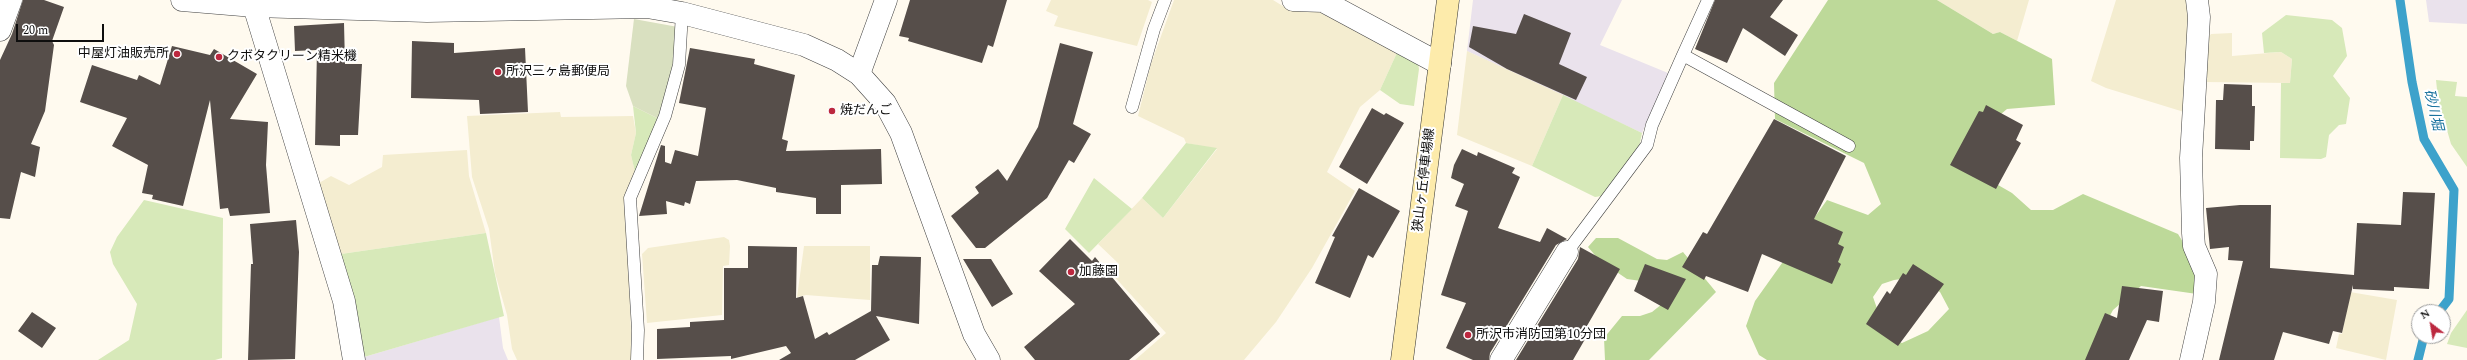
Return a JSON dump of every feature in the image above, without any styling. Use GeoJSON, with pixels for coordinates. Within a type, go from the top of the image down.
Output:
{"type":"FeatureCollection","features":[{"type":"Feature","properties":{"kind":"main road","name":"狭山ヶ丘停車場線"},"geometry":{"type":"LineString","coordinates":[[1402,360],[1448,0]]}},
{"type":"Feature","properties":{"kind":"street"},"geometry":{"type":"LineString","coordinates":[[0,30],[11,0]]}},
{"type":"Feature","properties":{"kind":"street"},"geometry":{"type":"LineString","coordinates":[[182,0],[427,11],[647,7],[682,13],[804,45],[837,60],[859,74],[885,103],[901,133],[974,334],[989,360]]}},
{"type":"Feature","properties":{"kind":"street"},"geometry":{"type":"LineString","coordinates":[[859,74],[886,0]]}},
{"type":"Feature","properties":{"kind":"street"},"geometry":{"type":"LineString","coordinates":[[1293,0],[1323,1],[1440,64]]}},
{"type":"Feature","properties":{"kind":"street"},"geometry":{"type":"LineString","coordinates":[[2191,360],[2204,302],[2206,274],[2194,246],[2191,158],[2199,17],[2197,0]]}},
{"type":"Feature","properties":{"kind":"street"},"geometry":{"type":"LineString","coordinates":[[246,4],[344,300],[354,360]]}},
{"type":"Feature","properties":{"kind":"street"},"geometry":{"type":"LineString","coordinates":[[1501,360],[1567,252]]}},
{"type":"Feature","properties":{"kind":"lane"},"geometry":{"type":"LineString","coordinates":[[1132,107],[1154,29],[1165,0]]}},
{"type":"Feature","properties":{"kind":"lane"},"geometry":{"type":"LineString","coordinates":[[1567,252],[1647,145],[1652,125],[1708,0]]}},
{"type":"Feature","properties":{"kind":"lane"},"geometry":{"type":"LineString","coordinates":[[637,360],[638,330],[630,198],[665,116],[679,65],[682,13]]}},
{"type":"Feature","properties":{"kind":"lane"},"geometry":{"type":"LineString","coordinates":[[1683,55],[1849,146]]}},
{"type":"Feature","properties":{"kind":"shaded area"},"geometry":{"type":"Polygon","coordinates":[[[1051,0],[1148,0],[1152,2],[1137,46],[1054,26],[1058,16],[1046,11],[1051,0]]]}},
{"type":"Feature","properties":{"kind":"shaded area"},"geometry":{"type":"Polygon","coordinates":[[[1174,0],[1273,0],[1286,8],[1306,7],[1400,46],[1380,90],[1360,107],[1327,172],[1355,191],[1312,268],[1276,322],[1244,360],[1135,360],[1166,333],[1110,272],[1118,263],[1098,244],[1142,198],[1163,218],[1217,149],[1186,143],[1184,138],[1138,116],[1151,64],[1174,0]]]}},
{"type":"Feature","properties":{"kind":"shaded area"},"geometry":{"type":"Polygon","coordinates":[[[1473,0],[1622,0],[1600,45],[1668,73],[1642,133],[1467,51],[1473,0]]]}},
{"type":"Feature","properties":{"kind":"shaded area"},"geometry":{"type":"Polygon","coordinates":[[[1937,0],[2029,0],[2017,41],[2000,32],[1993,34],[1937,0]]]}},
{"type":"Feature","properties":{"kind":"shaded area"},"geometry":{"type":"Polygon","coordinates":[[[2116,0],[2189,0],[2184,112],[2106,88],[2091,81],[2116,0]]]}},
{"type":"Feature","properties":{"kind":"shaded area"},"geometry":{"type":"Polygon","coordinates":[[[2426,0],[2467,0],[2467,24],[2429,22],[2426,0]]]}},
{"type":"Feature","properties":{"kind":"shaded area"},"geometry":{"type":"Polygon","coordinates":[[[2232,33],[2232,56],[2281,52],[2292,59],[2290,83],[2204,82],[2206,41],[2211,34],[2232,33]]]}},
{"type":"Feature","properties":{"kind":"shaded area"},"geometry":{"type":"Polygon","coordinates":[[[1467,51],[1563,95],[1532,166],[1457,135],[1467,51]]]}},
{"type":"Feature","properties":{"kind":"shaded area"},"geometry":{"type":"Polygon","coordinates":[[[560,112],[561,117],[633,116],[636,133],[631,155],[635,172],[626,193],[632,360],[517,360],[512,349],[507,315],[495,273],[489,229],[472,177],[467,116],[560,112]]]}},
{"type":"Feature","properties":{"kind":"shaded area"},"geometry":{"type":"Polygon","coordinates":[[[467,150],[469,176],[486,233],[341,254],[319,183],[331,176],[349,185],[382,167],[383,155],[467,150]]]}},
{"type":"Feature","properties":{"kind":"shaded area"},"geometry":{"type":"Polygon","coordinates":[[[724,237],[729,240],[730,246],[729,265],[723,266],[722,315],[647,323],[642,254],[648,248],[724,237]]]}},
{"type":"Feature","properties":{"kind":"shaded area"},"geometry":{"type":"Polygon","coordinates":[[[804,246],[870,246],[870,300],[806,295],[797,297],[804,246]]]}},
{"type":"Feature","properties":{"kind":"shaded area"},"geometry":{"type":"Polygon","coordinates":[[[2350,292],[2397,300],[2386,360],[2336,348],[2339,334],[2342,334],[2350,292]]]}},
{"type":"Feature","properties":{"kind":"shaded area"},"geometry":{"type":"Polygon","coordinates":[[[499,317],[503,348],[508,360],[365,360],[364,357],[499,317]]]}},
{"type":"Feature","properties":{"kind":"green space"},"geometry":{"type":"Polygon","coordinates":[[[1828,0],[1937,0],[1993,34],[2000,32],[2052,59],[2055,105],[2007,109],[1964,145],[1965,166],[2012,193],[2031,210],[2053,210],[2083,194],[2178,234],[2200,270],[2197,294],[2141,286],[2113,310],[2086,360],[1767,360],[1759,355],[1746,326],[1755,301],[1827,200],[1868,215],[1881,204],[1864,163],[1775,119],[1774,83],[1828,0]],[[1916,277],[1894,280],[1882,284],[1873,297],[1887,337],[1902,343],[1928,331],[1949,309],[1940,292],[1916,277]]]}},
{"type":"Feature","properties":{"kind":"green space"},"geometry":{"type":"Polygon","coordinates":[[[2286,15],[2332,20],[2342,28],[2347,56],[2333,76],[2350,98],[2346,124],[2339,125],[2329,135],[2326,157],[2321,159],[2280,158],[2281,83],[2290,83],[2292,59],[2281,52],[2264,53],[2262,33],[2286,15]]]}},
{"type":"Feature","properties":{"kind":"green space"},"geometry":{"type":"Polygon","coordinates":[[[634,19],[678,27],[669,89],[659,119],[633,106],[626,86],[634,19]]]}},
{"type":"Feature","properties":{"kind":"green space"},"geometry":{"type":"Polygon","coordinates":[[[1400,46],[1417,59],[1419,69],[1414,106],[1400,104],[1380,90],[1400,46]]]}},
{"type":"Feature","properties":{"kind":"green space"},"geometry":{"type":"Polygon","coordinates":[[[2436,80],[2457,82],[2455,96],[2467,97],[2467,167],[2451,144],[2438,99],[2436,80]]]}},
{"type":"Feature","properties":{"kind":"green space"},"geometry":{"type":"Polygon","coordinates":[[[1563,95],[1642,133],[1639,147],[1602,196],[1595,197],[1532,166],[1563,95]]]}},
{"type":"Feature","properties":{"kind":"green space"},"geometry":{"type":"Polygon","coordinates":[[[633,106],[659,119],[635,172],[631,155],[636,133],[633,106]]]}},
{"type":"Feature","properties":{"kind":"green space"},"geometry":{"type":"Polygon","coordinates":[[[1186,143],[1217,148],[1163,218],[1142,198],[1186,143]]]}},
{"type":"Feature","properties":{"kind":"green space"},"geometry":{"type":"Polygon","coordinates":[[[1094,178],[1132,209],[1089,253],[1065,229],[1094,178]]]}},
{"type":"Feature","properties":{"kind":"green space"},"geometry":{"type":"Polygon","coordinates":[[[144,200],[223,218],[222,358],[215,360],[98,360],[129,340],[137,304],[113,264],[110,252],[117,237],[144,200]]]}},
{"type":"Feature","properties":{"kind":"green space"},"geometry":{"type":"Polygon","coordinates":[[[486,233],[504,316],[364,357],[358,316],[341,254],[486,233]]]}},
{"type":"Feature","properties":{"kind":"green space"},"geometry":{"type":"Polygon","coordinates":[[[1596,238],[1618,238],[1657,259],[1667,260],[1683,252],[1716,292],[1649,360],[1605,360],[1604,338],[1622,316],[1640,316],[1652,312],[1667,300],[1655,283],[1627,279],[1599,260],[1588,247],[1596,238]]]}},
{"type":"Feature","properties":{"kind":"green space"},"geometry":{"type":"Polygon","coordinates":[[[2467,310],[2467,348],[2447,344],[2451,344],[2451,333],[2467,310]]]}},
{"type":"Feature","properties":{"kind":"building"},"geometry":{"type":"Polygon","coordinates":[[[23,0],[44,0],[64,7],[52,41],[54,45],[45,111],[31,144],[40,147],[35,177],[21,172],[10,219],[0,218],[0,60],[12,34],[23,0]]]}},
{"type":"Feature","properties":{"kind":"building"},"geometry":{"type":"Polygon","coordinates":[[[910,0],[1007,0],[993,47],[988,45],[982,63],[908,41],[909,38],[899,36],[910,0]]]}},
{"type":"Feature","properties":{"kind":"building"},"geometry":{"type":"Polygon","coordinates":[[[1715,0],[1783,0],[1770,17],[1798,35],[1785,56],[1743,28],[1727,63],[1695,49],[1715,0]]]}},
{"type":"Feature","properties":{"kind":"building"},"geometry":{"type":"Polygon","coordinates":[[[1524,14],[1571,33],[1559,64],[1587,77],[1576,100],[1507,69],[1469,47],[1473,26],[1516,34],[1524,14]]]}},
{"type":"Feature","properties":{"kind":"building"},"geometry":{"type":"Polygon","coordinates":[[[344,23],[345,64],[362,64],[358,135],[340,135],[340,146],[315,145],[317,50],[295,51],[294,26],[344,23]]]}},
{"type":"Feature","properties":{"kind":"building"},"geometry":{"type":"Polygon","coordinates":[[[412,41],[454,43],[454,53],[525,48],[528,112],[480,114],[479,100],[411,98],[412,41]]]}},
{"type":"Feature","properties":{"kind":"building"},"geometry":{"type":"Polygon","coordinates":[[[1060,43],[1093,52],[1073,124],[1091,134],[1074,163],[1069,160],[1047,198],[985,248],[976,248],[951,216],[979,193],[975,187],[998,169],[1007,181],[1038,127],[1060,43]]]}},
{"type":"Feature","properties":{"kind":"building"},"geometry":{"type":"Polygon","coordinates":[[[172,46],[210,55],[214,49],[257,74],[230,119],[268,122],[266,165],[270,213],[230,216],[228,208],[220,209],[210,100],[183,206],[152,199],[153,195],[142,193],[148,165],[112,146],[127,118],[80,102],[92,65],[137,80],[139,75],[160,85],[172,46]]]}},
{"type":"Feature","properties":{"kind":"building"},"geometry":{"type":"Polygon","coordinates":[[[690,48],[755,59],[754,64],[795,75],[782,139],[788,141],[786,151],[881,149],[882,184],[841,185],[841,214],[816,214],[816,198],[776,192],[776,188],[737,180],[696,181],[690,204],[685,202],[684,206],[666,201],[667,214],[639,216],[661,145],[665,146],[665,162],[671,164],[675,150],[698,156],[706,108],[679,103],[690,48]]]}},
{"type":"Feature","properties":{"kind":"building"},"geometry":{"type":"Polygon","coordinates":[[[2224,84],[2252,85],[2252,106],[2255,106],[2254,141],[2250,141],[2250,150],[2215,149],[2216,100],[2223,100],[2224,84]]]}},
{"type":"Feature","properties":{"kind":"building"},"geometry":{"type":"Polygon","coordinates":[[[1986,105],[2023,125],[2016,140],[2021,143],[1996,189],[1950,165],[1979,111],[1983,112],[1986,105]]]}},
{"type":"Feature","properties":{"kind":"building"},"geometry":{"type":"Polygon","coordinates":[[[1372,108],[1384,115],[1386,113],[1404,123],[1367,184],[1339,167],[1372,108]]]}},
{"type":"Feature","properties":{"kind":"building"},"geometry":{"type":"Polygon","coordinates":[[[1774,119],[1846,156],[1814,219],[1843,232],[1838,244],[1844,247],[1838,262],[1841,264],[1832,284],[1762,254],[1748,292],[1706,276],[1704,280],[1682,267],[1703,232],[1707,234],[1774,119]]]}},
{"type":"Feature","properties":{"kind":"building"},"geometry":{"type":"Polygon","coordinates":[[[1462,149],[1477,156],[1478,152],[1515,168],[1512,173],[1520,177],[1498,228],[1540,242],[1547,228],[1567,239],[1556,245],[1490,353],[1489,360],[1473,360],[1446,348],[1466,303],[1441,295],[1468,211],[1455,206],[1464,184],[1451,178],[1454,165],[1462,149]]]}},
{"type":"Feature","properties":{"kind":"building"},"geometry":{"type":"Polygon","coordinates":[[[1359,188],[1400,211],[1373,258],[1368,255],[1350,298],[1315,283],[1335,237],[1332,236],[1359,188]]]}},
{"type":"Feature","properties":{"kind":"building"},"geometry":{"type":"Polygon","coordinates":[[[2403,192],[2435,193],[2429,289],[2394,287],[2394,291],[2353,289],[2353,285],[2342,333],[2333,331],[2329,344],[2283,332],[2274,360],[2219,360],[2243,261],[2228,260],[2229,247],[2210,249],[2206,208],[2240,205],[2271,205],[2270,268],[2354,275],[2357,223],[2401,225],[2403,192]]]}},
{"type":"Feature","properties":{"kind":"building"},"geometry":{"type":"Polygon","coordinates":[[[296,220],[299,252],[295,359],[248,360],[251,264],[253,264],[250,224],[296,220]]]}},
{"type":"Feature","properties":{"kind":"building"},"geometry":{"type":"Polygon","coordinates":[[[1070,239],[1092,261],[1095,257],[1160,334],[1129,360],[1035,360],[1024,347],[1075,304],[1039,271],[1070,239]]]}},
{"type":"Feature","properties":{"kind":"building"},"geometry":{"type":"Polygon","coordinates":[[[748,246],[797,247],[796,298],[803,296],[815,339],[827,332],[829,335],[871,311],[872,265],[878,265],[880,256],[921,257],[919,324],[876,316],[890,340],[855,360],[779,360],[791,353],[786,346],[731,359],[731,356],[657,359],[657,329],[690,327],[690,322],[724,320],[724,268],[748,268],[748,246]]]}},
{"type":"Feature","properties":{"kind":"building"},"geometry":{"type":"Polygon","coordinates":[[[1580,247],[1620,269],[1584,331],[1588,334],[1573,360],[1516,360],[1578,259],[1580,247]]]}},
{"type":"Feature","properties":{"kind":"building"},"geometry":{"type":"Polygon","coordinates":[[[963,259],[991,259],[1013,294],[992,307],[963,259]]]}},
{"type":"Feature","properties":{"kind":"building"},"geometry":{"type":"Polygon","coordinates":[[[1645,264],[1686,279],[1668,310],[1634,291],[1645,264]]]}},
{"type":"Feature","properties":{"kind":"building"},"geometry":{"type":"Polygon","coordinates":[[[1913,264],[1944,284],[1898,346],[1866,324],[1887,291],[1890,294],[1903,273],[1906,275],[1913,264]]]}},
{"type":"Feature","properties":{"kind":"building"},"geometry":{"type":"Polygon","coordinates":[[[2122,286],[2163,291],[2159,322],[2147,320],[2129,360],[2085,360],[2105,313],[2117,318],[2122,286]]]}},
{"type":"Feature","properties":{"kind":"building"},"geometry":{"type":"Polygon","coordinates":[[[32,312],[56,328],[42,348],[18,331],[32,312]]]}},
{"type":"Feature","properties":{"kind":"waterway","name":"砂川堀"},"geometry":{"type":"LineString","coordinates":[[2400,0],[2412,82],[2424,139],[2454,190],[2449,299],[2445,304]]}},
{"type":"Feature","properties":{"kind":"waterway","name":"砂川堀"},"geometry":{"type":"LineString","coordinates":[[2418,360],[2422,344]]}},
{"type":"Feature","properties":{"kind":"place","name":"中屋灯油販売所"},"geometry":{"type":"Point","coordinates":[177,54]}},
{"type":"Feature","properties":{"kind":"place","name":"クボタクリーン精米機"},"geometry":{"type":"Point","coordinates":[219,57]}},
{"type":"Feature","properties":{"kind":"place","name":"所沢三ヶ島郵便局"},"geometry":{"type":"Point","coordinates":[498,72]}},
{"type":"Feature","properties":{"kind":"place","name":"焼だんご"},"geometry":{"type":"Point","coordinates":[832,111]}},
{"type":"Feature","properties":{"kind":"place","name":"加藤園"},"geometry":{"type":"Point","coordinates":[1071,272]}},
{"type":"Feature","properties":{"kind":"place","name":"所沢市消防団第10分団"},"geometry":{"type":"Point","coordinates":[1468,335]}}]}
